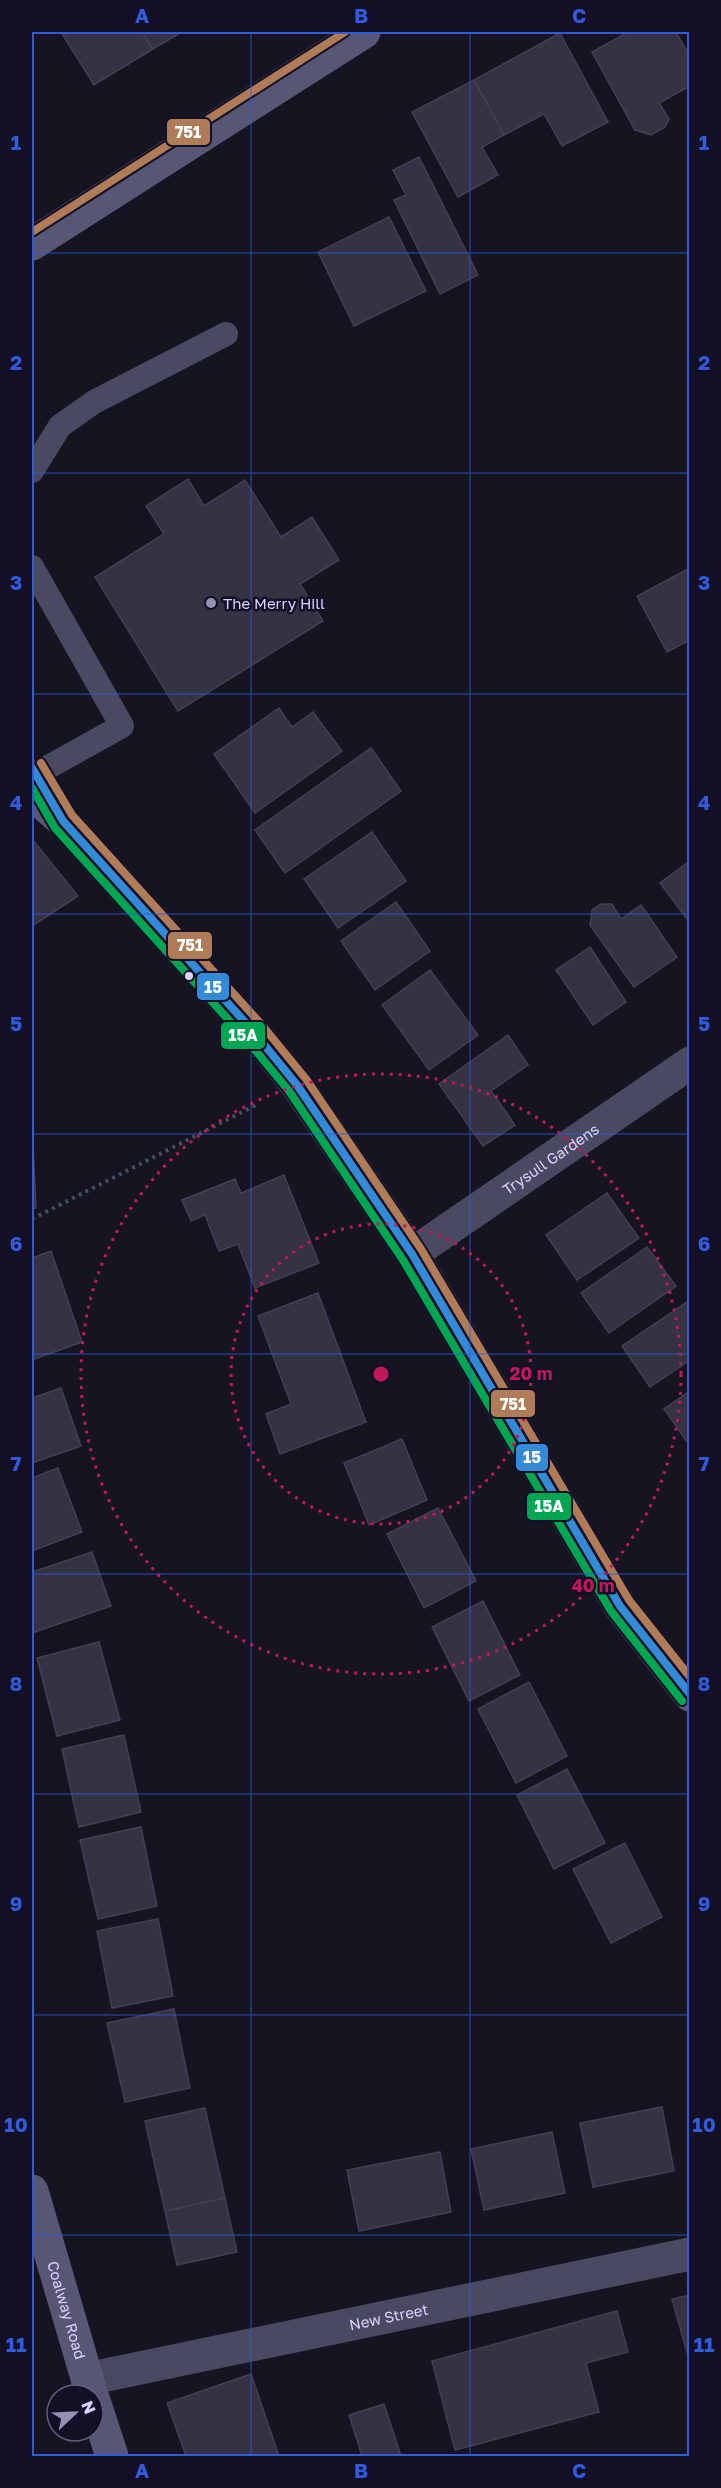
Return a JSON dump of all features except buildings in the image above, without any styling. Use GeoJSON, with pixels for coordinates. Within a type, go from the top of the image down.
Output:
{"type":"FeatureCollection","features":[{"type":"Feature","properties":{"kind":"street"},"geometry":{"type":"LineString","coordinates":[[33,244],[364,32]]}},
{"type":"Feature","properties":{"kind":"street"},"geometry":{"type":"LineString","coordinates":[[33,779],[63,821],[253,1031],[297,1085],[412,1254],[620,1606],[690,1695]]}},
{"type":"Feature","properties":{"kind":"street","name":"Trysull Gardens"},"geometry":{"type":"LineString","coordinates":[[412,1254],[690,1063]]}},
{"type":"Feature","properties":{"kind":"street","name":"Coalway Road"},"geometry":{"type":"LineString","coordinates":[[32,2191],[89,2383]]}},
{"type":"Feature","properties":{"kind":"street","name":"New Street"},"geometry":{"type":"LineString","coordinates":[[105,2388],[690,2254]]}},
{"type":"Feature","properties":{"kind":"street","name":"Coalway Road"},"geometry":{"type":"LineString","coordinates":[[105,2435],[112,2457]]}},
{"type":"Feature","properties":{"kind":"lane"},"geometry":{"type":"LineString","coordinates":[[32,471],[60,426],[86,408],[226,334]]}},
{"type":"Feature","properties":{"kind":"lane"},"geometry":{"type":"LineString","coordinates":[[32,567],[122,726],[33,779]]}},
{"type":"Feature","properties":{"kind":"path"},"geometry":{"type":"LineString","coordinates":[[32,1219],[297,1085]]}},
{"type":"Feature","properties":{"kind":"transit line","name":"751"},"geometry":{"type":"LineString","coordinates":[[32,232],[345,32]]}},
{"type":"Feature","properties":{"kind":"transit line","name":"751"},"geometry":{"type":"LineString","coordinates":[[41,763],[72,815],[261,1024],[306,1079],[421,1249],[629,1600],[690,1677]]}},
{"type":"Feature","properties":{"kind":"transit line","name":"15"},"geometry":{"type":"LineString","coordinates":[[32,768],[63,821],[253,1031],[297,1085],[412,1254],[620,1606],[690,1694]]}},
{"type":"Feature","properties":{"kind":"transit line","name":"15A"},"geometry":{"type":"LineString","coordinates":[[32,788],[55,828],[245,1038],[289,1091],[403,1260],[611,1611],[682,1701]]}},
{"type":"Feature","properties":{"kind":"place","name":"The Merry Hill"},"geometry":{"type":"Point","coordinates":[211,603]}}]}
